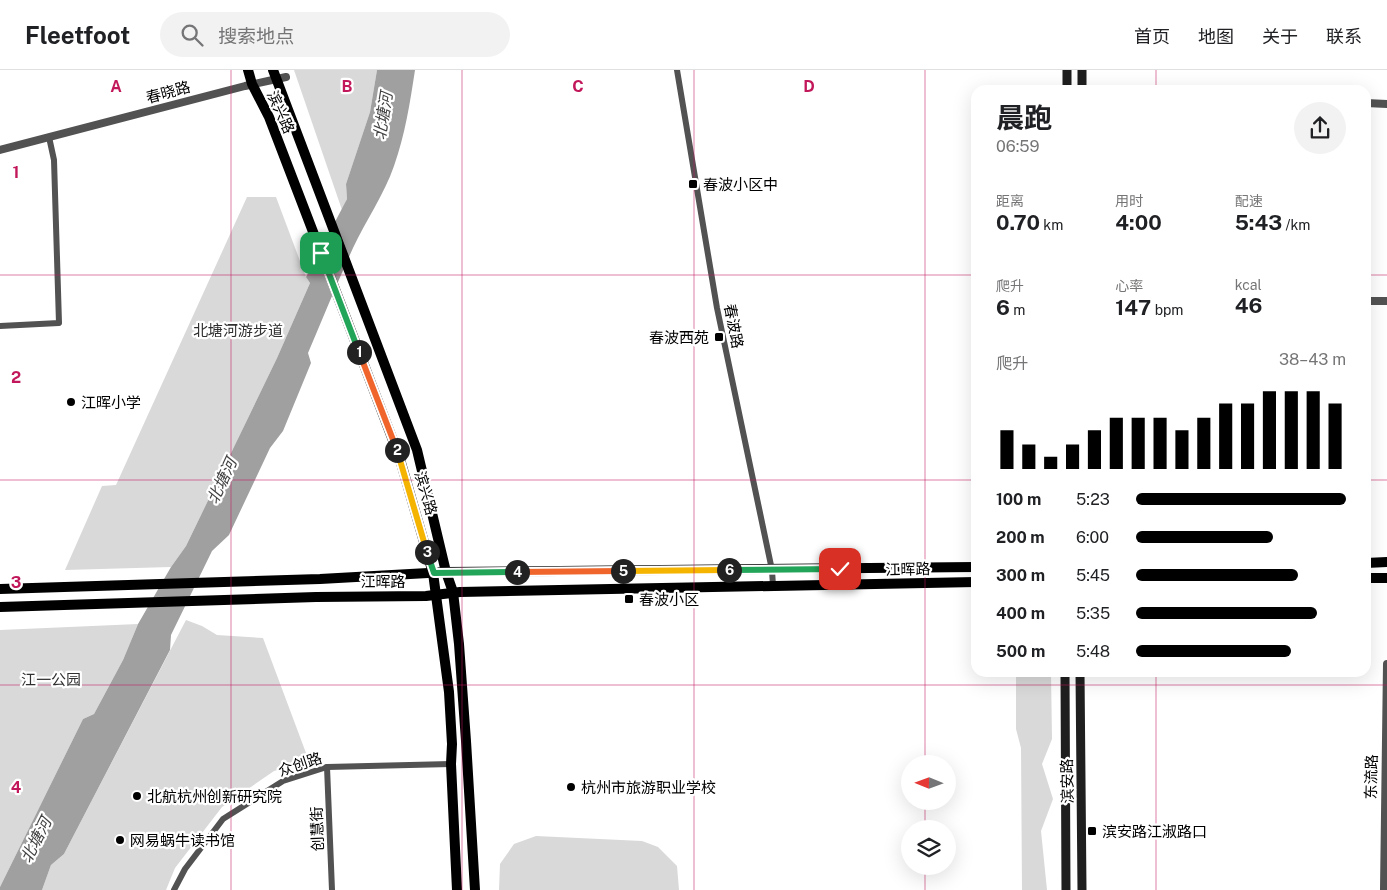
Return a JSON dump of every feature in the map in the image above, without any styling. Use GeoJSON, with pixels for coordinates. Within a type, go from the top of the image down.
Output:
{"type":"FeatureCollection","features":[{"type":"Feature","properties":{"kind":"main road","name":"滨兴路"},"geometry":{"type":"LineString","coordinates":[[248,70],[252,84],[269,117],[399,456],[434,573],[449,692],[457,890]]}},
{"type":"Feature","properties":{"kind":"main road"},"geometry":{"type":"LineString","coordinates":[[1067,70],[1067,85]]}},
{"type":"Feature","properties":{"kind":"main road"},"geometry":{"type":"LineString","coordinates":[[1082,70],[1082,85]]}},
{"type":"Feature","properties":{"kind":"main road","name":"滨兴路"},"geometry":{"type":"LineString","coordinates":[[278,75],[288,111],[417,450],[446,572],[453,592],[466,741],[475,890]]}},
{"type":"Feature","properties":{"kind":"main road"},"geometry":{"type":"LineString","coordinates":[[1371,563],[1387,562]]}},
{"type":"Feature","properties":{"kind":"main road","name":"江晖路"},"geometry":{"type":"LineString","coordinates":[[0,589],[320,579],[446,572],[971,567]]}},
{"type":"Feature","properties":{"kind":"main road"},"geometry":{"type":"LineString","coordinates":[[1371,578],[1387,578]]}},
{"type":"Feature","properties":{"kind":"main road","name":"江晖路"},"geometry":{"type":"LineString","coordinates":[[0,607],[316,597],[426,596],[453,592],[971,582]]}},
{"type":"Feature","properties":{"kind":"main road","name":"滨安路"},"geometry":{"type":"LineString","coordinates":[[1065,677],[1066,890]]}},
{"type":"Feature","properties":{"kind":"main road","name":"滨安路"},"geometry":{"type":"LineString","coordinates":[[1080,677],[1082,890]]}},
{"type":"Feature","properties":{"kind":"street","name":"春波路"},"geometry":{"type":"LineString","coordinates":[[677,70],[717,308],[772,570],[773,586]]}},
{"type":"Feature","properties":{"kind":"street","name":"春晓路"},"geometry":{"type":"LineString","coordinates":[[0,150],[252,84],[278,75]]}},
{"type":"Feature","properties":{"kind":"street"},"geometry":{"type":"LineString","coordinates":[[1371,103],[1387,104]]}},
{"type":"Feature","properties":{"kind":"street"},"geometry":{"type":"LineString","coordinates":[[0,326],[59,323],[54,160],[48,137]]}},
{"type":"Feature","properties":{"kind":"street"},"geometry":{"type":"LineString","coordinates":[[1371,301],[1387,301]]}},
{"type":"Feature","properties":{"kind":"street","name":"东流路"},"geometry":{"type":"LineString","coordinates":[[1384,890],[1387,664]]}},
{"type":"Feature","properties":{"kind":"street","name":"众创路"},"geometry":{"type":"LineString","coordinates":[[174,890],[185,869],[223,819],[283,781],[327,767],[451,764]]}},
{"type":"Feature","properties":{"kind":"street","name":"创慧街"},"geometry":{"type":"LineString","coordinates":[[327,767],[332,890]]}},
{"type":"Feature","properties":{"kind":"green space"},"geometry":{"type":"Polygon","coordinates":[[[294,70],[377,70],[370,112],[346,184],[347,199],[342,210],[294,70]]]}},
{"type":"Feature","properties":{"kind":"green space","name":"北塘河游步道"},"geometry":{"type":"Polygon","coordinates":[[[247,197],[276,197],[306,277],[310,283],[277,358],[186,546],[171,567],[65,570],[102,486],[116,485],[247,197]]]}},
{"type":"Feature","properties":{"kind":"green space"},"geometry":{"type":"Polygon","coordinates":[[[186,620],[202,626],[217,635],[263,638],[309,761],[274,771],[222,807],[175,868],[166,890],[42,890],[51,865],[64,854],[186,620]]]}},
{"type":"Feature","properties":{"kind":"green space","name":"江一公园"},"geometry":{"type":"Polygon","coordinates":[[[138,624],[123,660],[94,714],[83,719],[0,887],[0,630],[138,624]]]}},
{"type":"Feature","properties":{"kind":"green space"},"geometry":{"type":"Polygon","coordinates":[[[1016,677],[1051,677],[1052,739],[1042,764],[1053,799],[1041,831],[1047,890],[1022,890],[1021,748],[1016,729],[1016,677]]]}},
{"type":"Feature","properties":{"kind":"green space"},"geometry":{"type":"Polygon","coordinates":[[[536,836],[642,841],[658,847],[677,866],[679,890],[499,890],[500,864],[514,844],[536,836]]]}},
{"type":"Feature","properties":{"kind":"water","name":"北塘河"},"geometry":{"type":"Polygon","coordinates":[[[377,70],[415,70],[401,143],[390,177],[353,248],[308,353],[311,363],[283,431],[270,448],[229,535],[212,551],[171,635],[170,650],[64,854],[51,865],[42,890],[0,890],[83,719],[94,714],[123,660],[138,624],[171,567],[186,546],[277,358],[310,283],[306,277],[347,199],[346,184],[370,112],[377,70]]]}},
{"type":"Feature","properties":{"kind":"place","name":"春波小区中"},"geometry":{"type":"Point","coordinates":[693,184]}},
{"type":"Feature","properties":{"kind":"place","name":"春波西苑"},"geometry":{"type":"Point","coordinates":[719,337]}},
{"type":"Feature","properties":{"kind":"place","name":"江晖小学"},"geometry":{"type":"Point","coordinates":[71,402]}},
{"type":"Feature","properties":{"kind":"place","name":"春波小区"},"geometry":{"type":"Point","coordinates":[629,599]}},
{"type":"Feature","properties":{"kind":"place","name":"杭州市旅游职业学校"},"geometry":{"type":"Point","coordinates":[571,787]}},
{"type":"Feature","properties":{"kind":"place","name":"北航杭州创新研究院"},"geometry":{"type":"Point","coordinates":[137,796]}},
{"type":"Feature","properties":{"kind":"place","name":"滨安路江淑路口"},"geometry":{"type":"Point","coordinates":[1092,831]}},
{"type":"Feature","properties":{"kind":"place","name":"网易蜗牛读书馆"},"geometry":{"type":"Point","coordinates":[120,840]}},
{"type":"Feature","properties":{"kind":"route"},"geometry":{"type":"LineString","coordinates":[[321,253],[399,456],[434,573],[840,569]]}}]}
